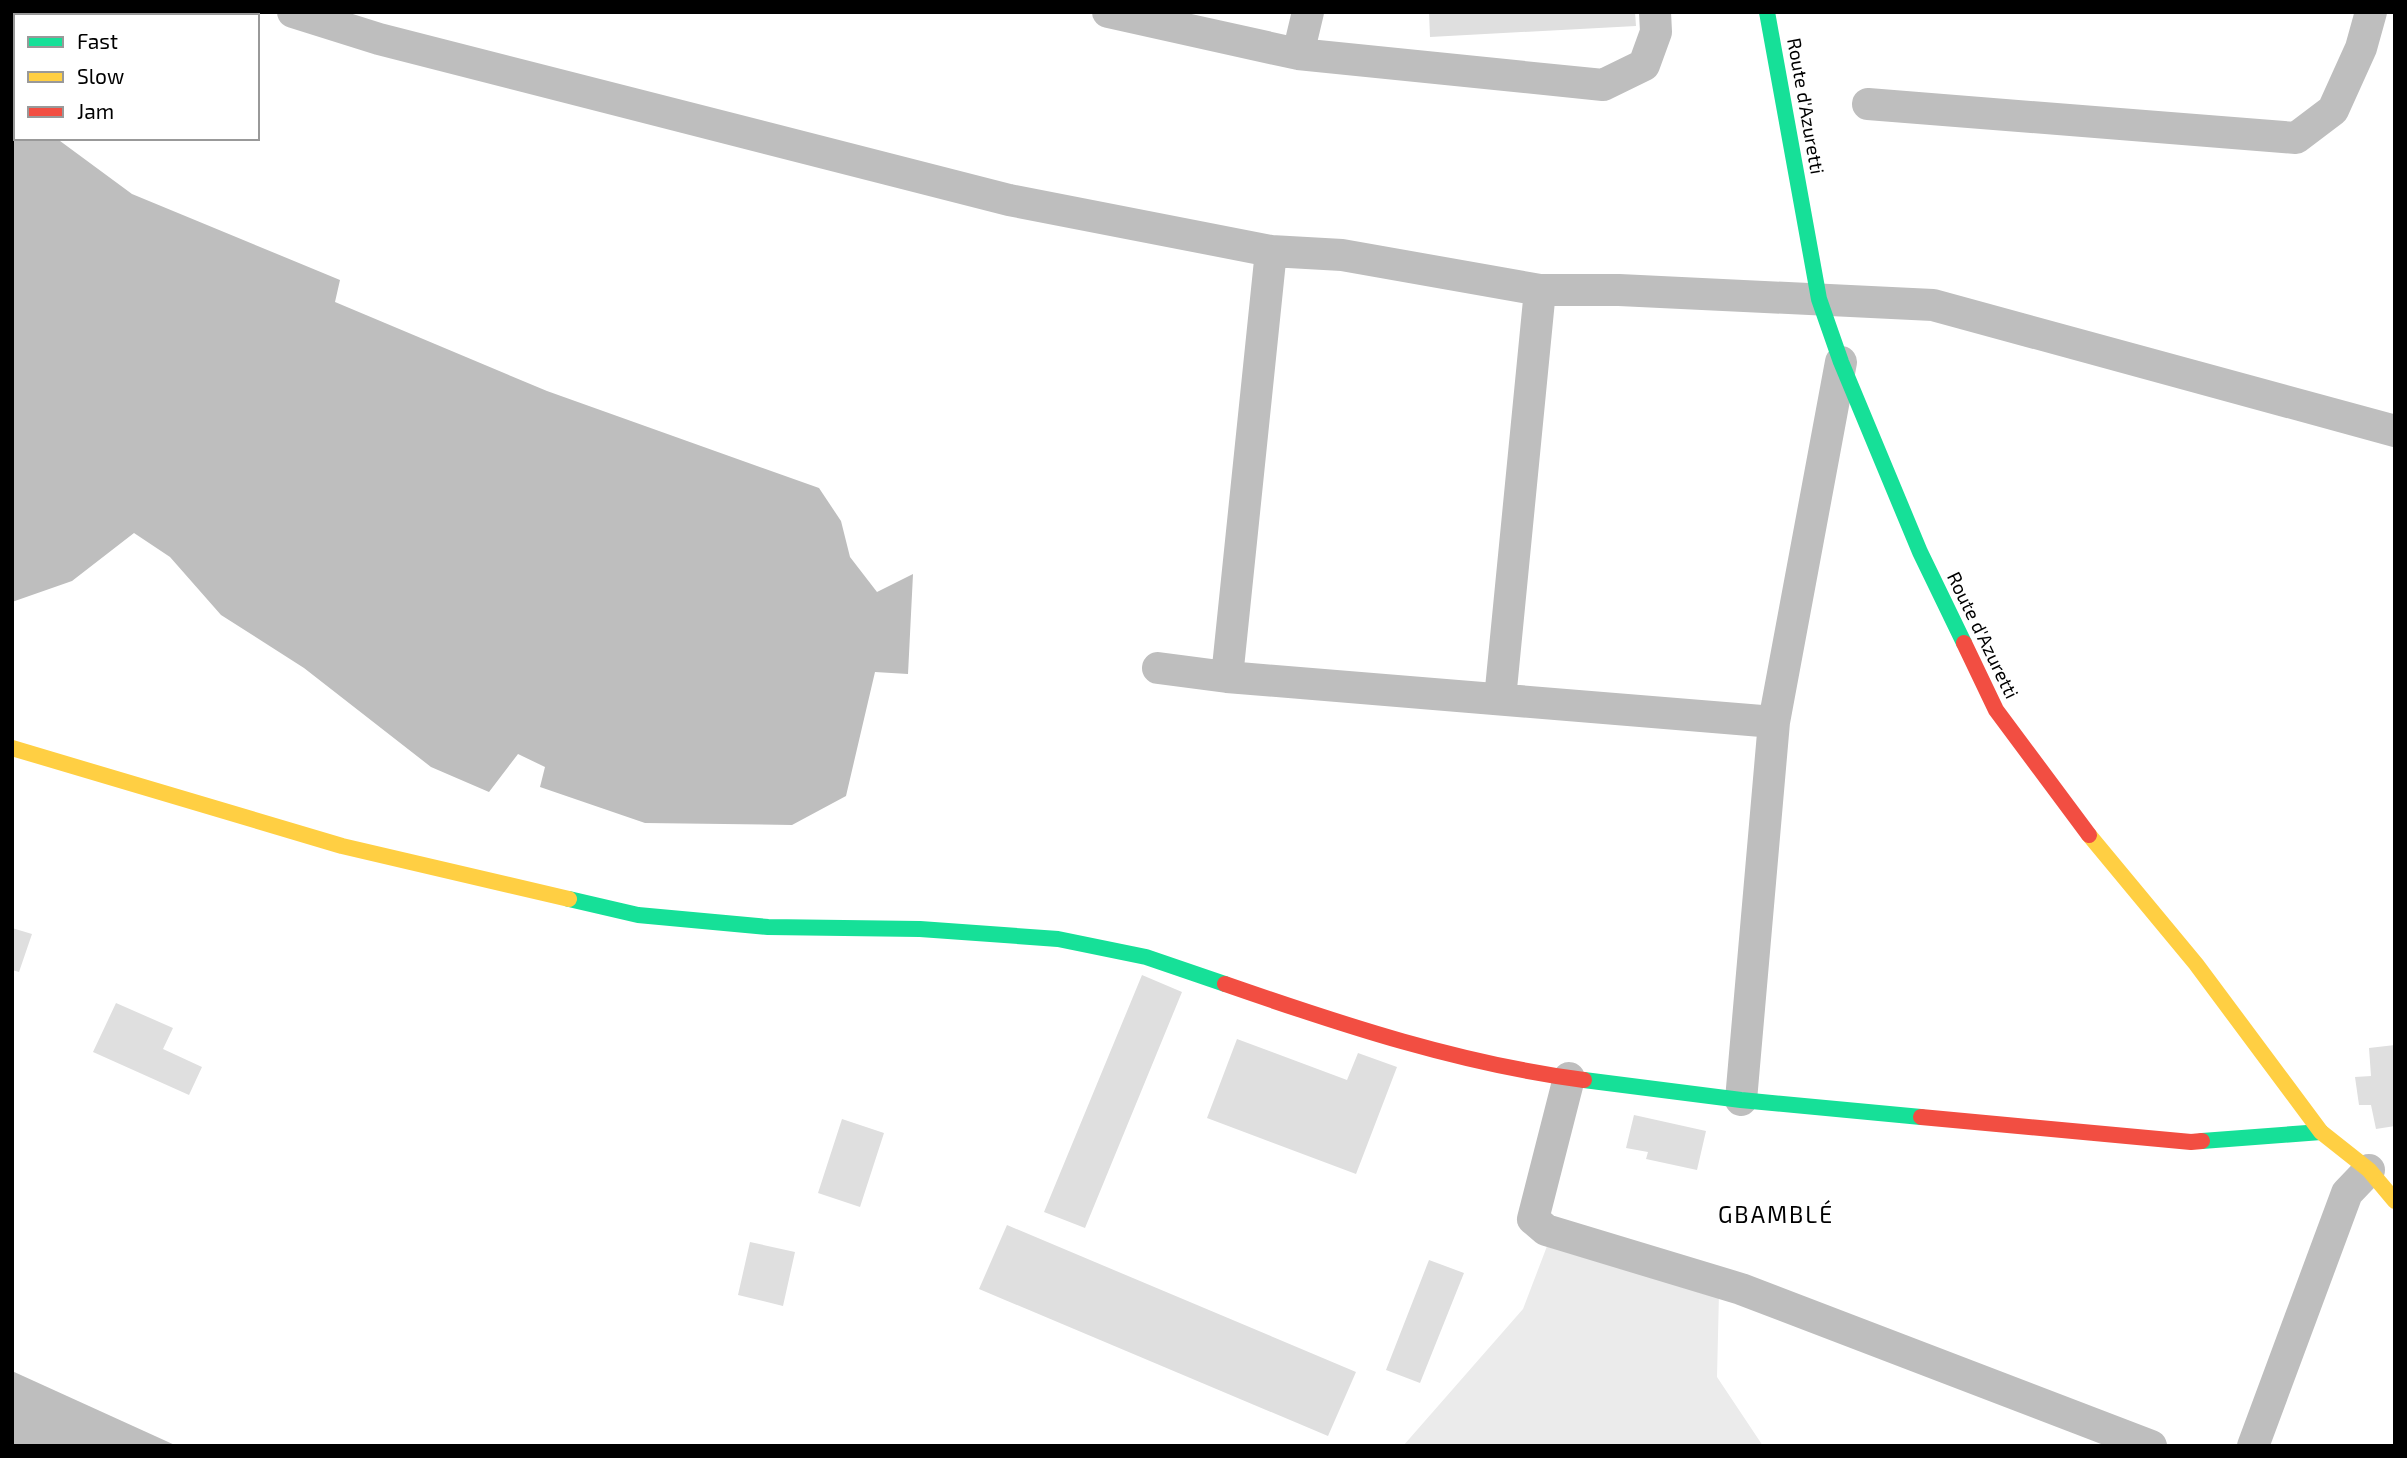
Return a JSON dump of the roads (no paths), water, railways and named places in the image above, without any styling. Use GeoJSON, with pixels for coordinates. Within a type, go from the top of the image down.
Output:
{"type":"FeatureCollection","features":[{"type":"Feature","properties":{"kind":"street"},"geometry":{"type":"LineString","coordinates":[[293,12],[379,39],[1009,200],[1271,251],[1342,255],[1540,290],[1619,290],[1933,305],[2395,431]]}},
{"type":"Feature","properties":{"kind":"street"},"geometry":{"type":"LineString","coordinates":[[1108,12],[1298,54],[1603,85],[1644,65],[1656,32],[1655,12]]}},
{"type":"Feature","properties":{"kind":"street"},"geometry":{"type":"LineString","coordinates":[[1298,54],[1308,12]]}},
{"type":"Feature","properties":{"kind":"street","name":"Route d'Azuretti"},"geometry":{"type":"LineString","coordinates":[[1768,12],[1819,299],[1841,362],[1920,552],[1996,710],[2086,831],[2196,964],[2322,1132],[2369,1170],[2395,1201]]}},
{"type":"Feature","properties":{"kind":"street"},"geometry":{"type":"LineString","coordinates":[[1868,104],[2296,138],[2333,110],[2361,48],[2371,12]]}},
{"type":"Feature","properties":{"kind":"street"},"geometry":{"type":"LineString","coordinates":[[1227,677],[1271,251]]}},
{"type":"Feature","properties":{"kind":"street"},"geometry":{"type":"LineString","coordinates":[[1500,699],[1540,290]]}},
{"type":"Feature","properties":{"kind":"street"},"geometry":{"type":"LineString","coordinates":[[1741,1100],[1774,722],[1841,362]]}},
{"type":"Feature","properties":{"kind":"street"},"geometry":{"type":"LineString","coordinates":[[1158,667],[1227,677],[1774,722]]}},
{"type":"Feature","properties":{"kind":"street"},"geometry":{"type":"LineString","coordinates":[[12,748],[342,846],[638,915],[768,927],[920,929],[1058,939],[1146,957],[1335,1022],[1441,1053],[1569,1078],[1741,1100],[2191,1142],[2322,1132]]}},
{"type":"Feature","properties":{"kind":"street"},"geometry":{"type":"LineString","coordinates":[[1569,1078],[1533,1219],[1546,1230],[1741,1289],[2151,1446]]}},
{"type":"Feature","properties":{"kind":"street"},"geometry":{"type":"LineString","coordinates":[[2253,1446],[2347,1193],[2369,1170]]}},
{"type":"Feature","properties":{"kind":"district","name":"GBAMBLÉ"},"geometry":{"type":"Point","coordinates":[1776,1215]}}]}
